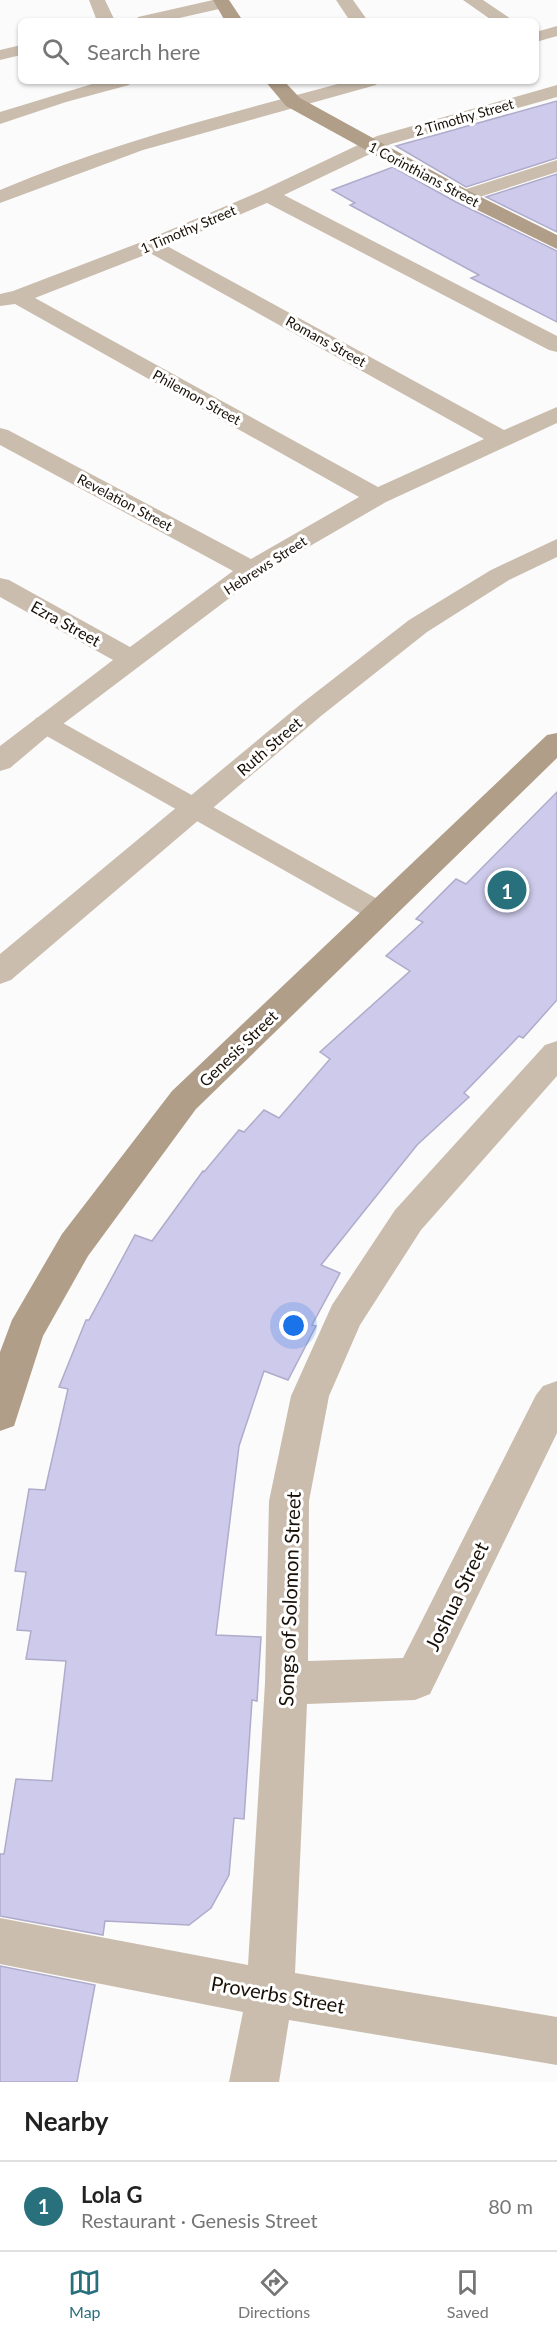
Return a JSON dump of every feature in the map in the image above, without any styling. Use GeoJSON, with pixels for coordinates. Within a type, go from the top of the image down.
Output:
{"type":"FeatureCollection","features":[{"type":"Feature","properties":{"kind":"street"},"geometry":{"type":"LineString","coordinates":[[97,0],[105,18]]}},
{"type":"Feature","properties":{"kind":"street"},"geometry":{"type":"LineString","coordinates":[[344,0],[357,18]]}},
{"type":"Feature","properties":{"kind":"street"},"geometry":{"type":"LineString","coordinates":[[471,0],[500,18]]}},
{"type":"Feature","properties":{"kind":"street"},"geometry":{"type":"LineString","coordinates":[[156,18],[222,1],[232,18]]}},
{"type":"Feature","properties":{"kind":"street"},"geometry":{"type":"LineString","coordinates":[[539,36],[557,31]]}},
{"type":"Feature","properties":{"kind":"street"},"geometry":{"type":"LineString","coordinates":[[1,52],[18,50]]}},
{"type":"Feature","properties":{"kind":"street"},"geometry":{"type":"LineString","coordinates":[[0,118],[59,98],[112,84]]}},
{"type":"Feature","properties":{"kind":"street","name":"1 Corinthians Street"},"geometry":{"type":"LineString","coordinates":[[277,84],[293,102],[464,196],[557,243]]}},
{"type":"Feature","properties":{"kind":"street"},"geometry":{"type":"LineString","coordinates":[[0,196],[45,176],[114,153],[359,84]]}},
{"type":"Feature","properties":{"kind":"street","name":"2 Timothy Street"},"geometry":{"type":"LineString","coordinates":[[372,146],[557,91]]}},
{"type":"Feature","properties":{"kind":"street","name":"1 Timothy Street"},"geometry":{"type":"LineString","coordinates":[[9,299],[151,245],[268,195],[372,146]]}},
{"type":"Feature","properties":{"kind":"street"},"geometry":{"type":"LineString","coordinates":[[464,196],[557,166]]}},
{"type":"Feature","properties":{"kind":"street"},"geometry":{"type":"LineString","coordinates":[[268,195],[557,345]]}},
{"type":"Feature","properties":{"kind":"street","name":"Romans Street"},"geometry":{"type":"LineString","coordinates":[[151,245],[501,438]]}},
{"type":"Feature","properties":{"kind":"street","name":"Philemon Street"},"geometry":{"type":"LineString","coordinates":[[9,299],[377,497]]}},
{"type":"Feature","properties":{"kind":"street","name":"Hebrews Street"},"geometry":{"type":"LineString","coordinates":[[0,761],[45,724],[251,570],[377,497],[557,414]]}},
{"type":"Feature","properties":{"kind":"street","name":"Revelation Street"},"geometry":{"type":"LineString","coordinates":[[0,435],[251,570]]}},
{"type":"Feature","properties":{"kind":"street","name":"Ruth Street"},"geometry":{"type":"LineString","coordinates":[[0,972],[311,710],[418,626],[500,575],[557,548]]}},
{"type":"Feature","properties":{"kind":"street","name":"Ezra Street"},"geometry":{"type":"LineString","coordinates":[[0,586],[131,659]]}},
{"type":"Feature","properties":{"kind":"street","name":"Genesis Street"},"geometry":{"type":"LineString","coordinates":[[0,1414],[25,1332],[75,1245],[177,1109],[557,742]]}},
{"type":"Feature","properties":{"kind":"street","name":"Songs of Solomon Street"},"geometry":{"type":"LineString","coordinates":[[254,2082],[270,1993],[286,1683],[289,1501],[310,1396],[345,1316],[408,1220],[557,1054]]}},
{"type":"Feature","properties":{"kind":"street","name":"Joshua Street"},"geometry":{"type":"LineString","coordinates":[[286,1683],[416,1679],[550,1407],[557,1398]]}},
{"type":"Feature","properties":{"kind":"street","name":"Proverbs Street"},"geometry":{"type":"LineString","coordinates":[[0,1941],[270,1993],[557,2041]]}},
{"type":"Feature","properties":{"kind":"lane"},"geometry":{"type":"LineString","coordinates":[[45,724],[381,913]]}},
{"type":"Feature","properties":{"kind":"building"},"geometry":{"type":"Polygon","coordinates":[[[557,101],[557,158],[466,187],[396,146],[557,101]]]}},
{"type":"Feature","properties":{"kind":"building"},"geometry":{"type":"Polygon","coordinates":[[[393,167],[456,202],[557,251],[557,322],[471,278],[479,275],[350,205],[355,203],[332,190],[393,167]]]}},
{"type":"Feature","properties":{"kind":"building"},"geometry":{"type":"Polygon","coordinates":[[[557,174],[557,232],[486,197],[557,174]]]}},
{"type":"Feature","properties":{"kind":"building"},"geometry":{"type":"Polygon","coordinates":[[[557,792],[557,1000],[523,1038],[519,1036],[464,1093],[469,1097],[417,1145],[321,1265],[340,1273],[312,1325],[316,1326],[288,1380],[264,1371],[239,1446],[216,1635],[261,1637],[257,1701],[252,1700],[244,1819],[234,1818],[229,1875],[211,1908],[189,1925],[105,1921],[103,1935],[0,1916],[0,1854],[4,1854],[16,1779],[52,1781],[66,1661],[26,1659],[31,1631],[17,1630],[26,1572],[15,1571],[29,1489],[45,1490],[68,1389],[59,1387],[86,1320],[89,1320],[135,1235],[152,1241],[203,1171],[239,1130],[244,1132],[264,1110],[279,1118],[330,1059],[320,1052],[410,971],[386,956],[423,922],[416,919],[456,879],[466,884],[557,792]]]}},
{"type":"Feature","properties":{"kind":"building"},"geometry":{"type":"Polygon","coordinates":[[[0,1966],[95,1985],[77,2082],[0,2082],[0,1966]]]}},
{"type":"Feature","properties":{"kind":"place","name":"Lola G"},"geometry":{"type":"Point","coordinates":[507,890]}}]}
